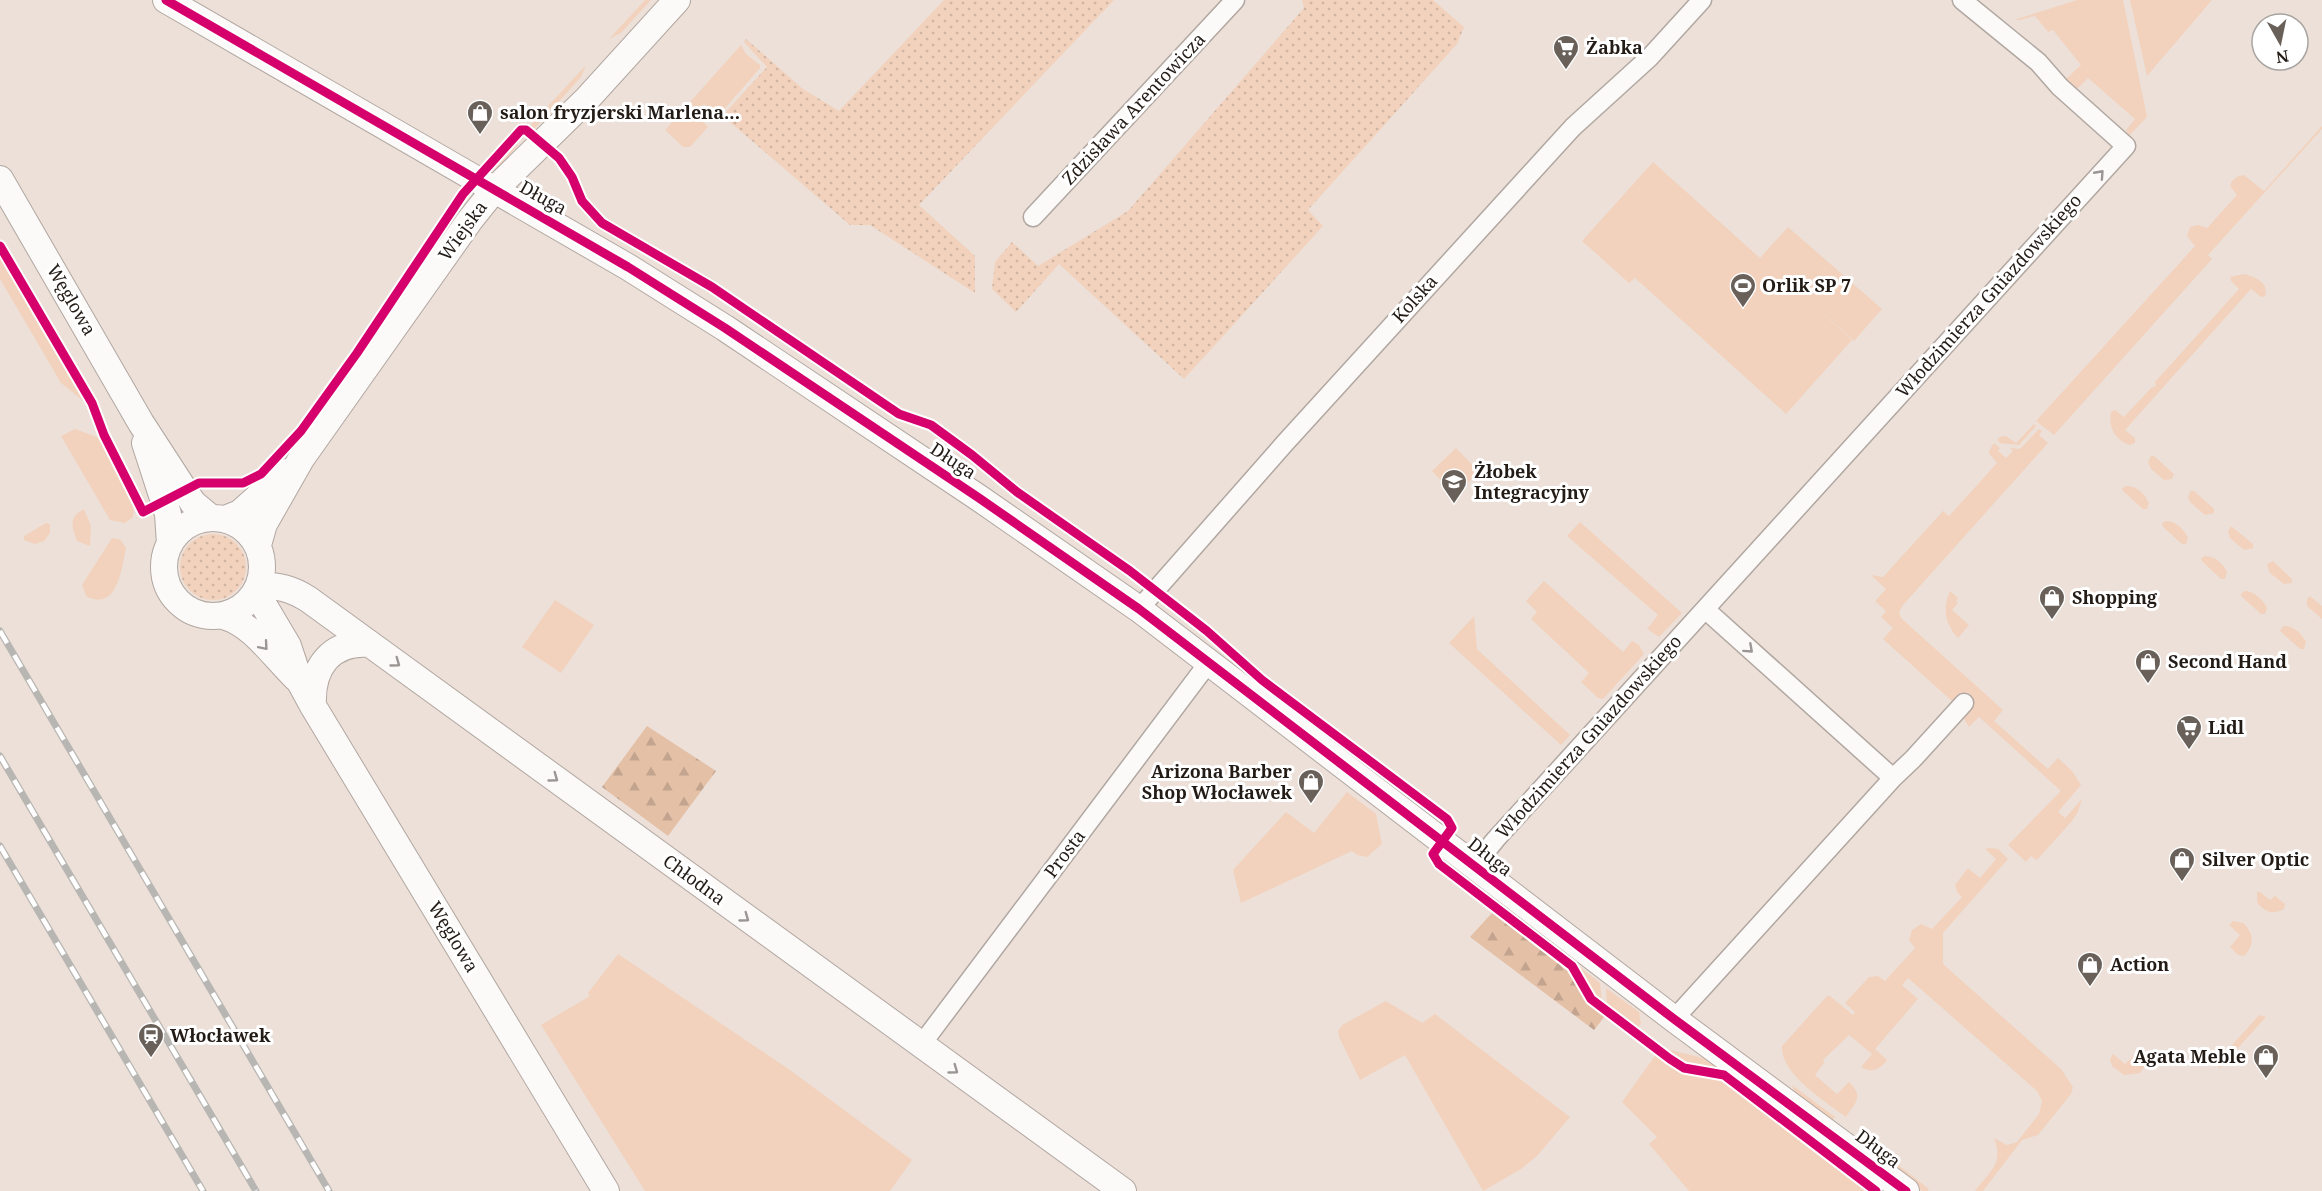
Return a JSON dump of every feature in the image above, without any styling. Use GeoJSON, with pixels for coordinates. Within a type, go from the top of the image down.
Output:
{"type":"FeatureCollection","features":[{"type":"Feature","properties":{"kind":"street","name":"Długa"},"geometry":{"type":"LineString","coordinates":[[166,0],[628,267],[725,328],[979,498],[1139,609],[1674,1019],[1906,1191]]}},
{"type":"Feature","properties":{"kind":"street","name":"Wiejska"},"geometry":{"type":"LineString","coordinates":[[258,545],[264,524],[301,459],[470,220],[494,190],[587,99],[677,0]]}},
{"type":"Feature","properties":{"kind":"street","name":"Zdzisława Arentowicza"},"geometry":{"type":"LineString","coordinates":[[1033,217],[1235,0]]}},
{"type":"Feature","properties":{"kind":"street","name":"Kolska"},"geometry":{"type":"LineString","coordinates":[[1139,609],[1284,443],[1565,136],[1650,57],[1702,0]]}},
{"type":"Feature","properties":{"kind":"street","name":"Włodzimierza Gniazdowskiego"},"geometry":{"type":"LineString","coordinates":[[1474,866],[1496,839],[2126,146],[2060,87],[2038,62],[1962,0]]}},
{"type":"Feature","properties":{"kind":"street","name":"Węglowa"},"geometry":{"type":"LineString","coordinates":[[0,179],[141,423],[193,503],[218,519]]}},
{"type":"Feature","properties":{"kind":"street","name":"Węglowa"},"geometry":{"type":"LineString","coordinates":[[141,423],[149,458],[167,508],[170,544]]}},
{"type":"Feature","properties":{"kind":"street","name":"Wiejska"},"geometry":{"type":"LineString","coordinates":[[218,519],[240,513],[301,459]]}},
{"type":"Feature","properties":{"kind":"street"},"geometry":{"type":"LineString","coordinates":[[218,519],[248,532],[258,545],[263,566],[258,589],[242,608],[223,616],[201,615],[191,612],[174,598],[168,589],[164,561],[175,535],[191,523],[218,519]]}},
{"type":"Feature","properties":{"kind":"street","name":"Chłodna"},"geometry":{"type":"LineString","coordinates":[[258,589],[279,586],[298,592],[1123,1191]]}},
{"type":"Feature","properties":{"kind":"street","name":"Węglowa"},"geometry":{"type":"LineString","coordinates":[[258,589],[288,645],[300,682],[606,1191]]}},
{"type":"Feature","properties":{"kind":"street"},"geometry":{"type":"LineString","coordinates":[[1706,610],[1893,778]]}},
{"type":"Feature","properties":{"kind":"street","name":"Węglowa"},"geometry":{"type":"LineString","coordinates":[[223,616],[248,628],[300,682]]}},
{"type":"Feature","properties":{"kind":"street"},"geometry":{"type":"LineString","coordinates":[[314,706],[313,690],[316,676],[329,656],[344,647],[370,644]]}},
{"type":"Feature","properties":{"kind":"street","name":"Prosta"},"geometry":{"type":"LineString","coordinates":[[921,1046],[1209,662]]}},
{"type":"Feature","properties":{"kind":"street"},"geometry":{"type":"LineString","coordinates":[[1674,1019],[1964,703]]}},
{"type":"Feature","properties":{"kind":"shaded area"},"geometry":{"type":"Polygon","coordinates":[[[645,0],[651,0],[621,33],[609,39],[645,0]]]}},
{"type":"Feature","properties":{"kind":"shaded area"},"geometry":{"type":"Polygon","coordinates":[[[944,0],[1114,0],[919,205],[975,256],[975,293],[870,225],[850,225],[724,117],[725,113],[767,67],[744,42],[746,39],[803,89],[839,111],[944,0]]]}},
{"type":"Feature","properties":{"kind":"shaded area"},"geometry":{"type":"Polygon","coordinates":[[[1302,0],[1433,0],[1464,27],[1457,44],[1308,210],[1323,226],[1184,379],[1059,264],[1016,312],[992,289],[995,262],[1012,242],[1038,266],[1128,211],[1304,8],[1302,0]]]}},
{"type":"Feature","properties":{"kind":"shaded area"},"geometry":{"type":"Polygon","coordinates":[[[2077,0],[2123,0],[2147,117],[2129,136],[2126,130],[2135,119],[2088,78],[2074,89],[2065,80],[2081,65],[2053,30],[2048,32],[2035,16],[2014,20],[2077,0]]]}},
{"type":"Feature","properties":{"kind":"shaded area"},"geometry":{"type":"Polygon","coordinates":[[[2130,0],[2212,0],[2147,76],[2130,0]]]}},
{"type":"Feature","properties":{"kind":"shaded area"},"geometry":{"type":"Polygon","coordinates":[[[741,45],[746,54],[760,65],[760,68],[720,114],[716,114],[704,104],[696,114],[708,127],[690,147],[683,147],[665,130],[741,45]]]}},
{"type":"Feature","properties":{"kind":"shaded area"},"geometry":{"type":"Polygon","coordinates":[[[586,65],[581,77],[533,130],[529,127],[586,65]]]}},
{"type":"Feature","properties":{"kind":"shaded area"},"geometry":{"type":"Polygon","coordinates":[[[2322,126],[2322,129],[2208,255],[2212,259],[2054,435],[2036,421],[2195,246],[2187,236],[2190,227],[2198,225],[2207,228],[2237,195],[2230,186],[2233,180],[2244,175],[2264,191],[2322,126]]]}},
{"type":"Feature","properties":{"kind":"shaded area"},"geometry":{"type":"Polygon","coordinates":[[[512,145],[518,145],[499,168],[490,170],[512,145]]]}},
{"type":"Feature","properties":{"kind":"shaded area","name":"Orlik SP 7"},"geometry":{"type":"Polygon","coordinates":[[[1653,162],[1760,258],[1788,227],[1882,309],[1854,341],[1798,291],[1852,340],[1786,414],[1635,278],[1629,283],[1582,241],[1653,162]]]}},
{"type":"Feature","properties":{"kind":"shaded area"},"geometry":{"type":"Polygon","coordinates":[[[0,253],[87,404],[61,383],[0,279],[0,253]]]}},
{"type":"Feature","properties":{"kind":"shaded area"},"geometry":{"type":"Polygon","coordinates":[[[2243,274],[2256,278],[2263,284],[2266,291],[2265,296],[2261,297],[2251,289],[2125,430],[2135,438],[2135,443],[2129,445],[2119,439],[2111,427],[2111,412],[2115,410],[2124,417],[2151,388],[2156,386],[2155,382],[2239,289],[2230,277],[2243,274]]]}},
{"type":"Feature","properties":{"kind":"shaded area"},"geometry":{"type":"Polygon","coordinates":[[[2034,424],[2036,426],[2019,445],[2000,443],[1997,440],[2006,436],[2016,443],[2034,424]]]}},
{"type":"Feature","properties":{"kind":"shaded area"},"geometry":{"type":"Polygon","coordinates":[[[75,429],[102,439],[134,509],[133,517],[125,523],[110,520],[61,436],[75,429]]]}},
{"type":"Feature","properties":{"kind":"shaded area"},"geometry":{"type":"Polygon","coordinates":[[[2039,429],[2042,431],[2039,435],[2048,443],[1899,612],[1901,618],[2003,710],[1994,721],[2048,769],[2058,758],[2072,771],[2081,785],[2058,812],[2065,818],[2082,799],[2072,821],[2037,860],[2031,856],[2026,862],[2008,845],[2061,791],[1979,717],[1969,727],[1964,719],[1972,708],[1959,697],[1953,702],[1883,639],[1893,628],[1881,617],[1886,611],[1875,601],[1886,589],[1871,575],[1883,577],[1943,511],[1949,516],[1997,463],[1989,453],[1994,443],[2000,448],[1998,451],[2006,458],[2013,451],[2010,448],[2020,449],[2039,429]]]}},
{"type":"Feature","properties":{"kind":"shaded area"},"geometry":{"type":"Polygon","coordinates":[[[1456,448],[1479,472],[1455,495],[1432,471],[1456,448]]]}},
{"type":"Feature","properties":{"kind":"shaded area"},"geometry":{"type":"Polygon","coordinates":[[[2151,456],[2154,456],[2174,474],[2172,479],[2164,480],[2151,469],[2148,462],[2151,456]]]}},
{"type":"Feature","properties":{"kind":"shaded area"},"geometry":{"type":"Polygon","coordinates":[[[2126,486],[2143,493],[2149,503],[2147,509],[2143,509],[2123,491],[2122,488],[2126,486]]]}},
{"type":"Feature","properties":{"kind":"shaded area"},"geometry":{"type":"Polygon","coordinates":[[[2190,491],[2194,491],[2214,509],[2214,513],[2205,515],[2191,503],[2188,498],[2190,491]]]}},
{"type":"Feature","properties":{"kind":"shaded area"},"geometry":{"type":"Polygon","coordinates":[[[84,509],[91,526],[90,546],[77,541],[73,526],[74,518],[84,509]]]}},
{"type":"Feature","properties":{"kind":"shaded area"},"geometry":{"type":"Polygon","coordinates":[[[2165,521],[2182,528],[2188,538],[2186,544],[2182,544],[2163,527],[2162,523],[2165,521]]]}},
{"type":"Feature","properties":{"kind":"shaded area"},"geometry":{"type":"Polygon","coordinates":[[[1580,522],[1682,613],[1659,637],[1647,629],[1658,615],[1567,536],[1580,522]]]}},
{"type":"Feature","properties":{"kind":"shaded area"},"geometry":{"type":"Polygon","coordinates":[[[46,523],[50,524],[50,533],[44,541],[35,544],[24,540],[24,536],[46,523]]]}},
{"type":"Feature","properties":{"kind":"shaded area"},"geometry":{"type":"Polygon","coordinates":[[[2231,526],[2253,544],[2253,548],[2244,550],[2230,538],[2228,532],[2231,526]]]}},
{"type":"Feature","properties":{"kind":"shaded area"},"geometry":{"type":"Polygon","coordinates":[[[213,534],[226,537],[236,544],[243,554],[246,567],[243,580],[236,590],[226,597],[213,600],[200,597],[190,590],[183,580],[180,567],[183,554],[190,544],[200,537],[213,534]]]}},
{"type":"Feature","properties":{"kind":"shaded area"},"geometry":{"type":"Polygon","coordinates":[[[112,538],[121,540],[126,548],[120,576],[111,594],[96,600],[86,596],[82,585],[112,538]]]}},
{"type":"Feature","properties":{"kind":"shaded area"},"geometry":{"type":"Polygon","coordinates":[[[2205,556],[2215,559],[2224,566],[2227,572],[2225,579],[2221,579],[2202,561],[2201,558],[2205,556]]]}},
{"type":"Feature","properties":{"kind":"shaded area"},"geometry":{"type":"Polygon","coordinates":[[[2273,561],[2292,579],[2292,583],[2284,584],[2270,573],[2267,564],[2273,561]]]}},
{"type":"Feature","properties":{"kind":"shaded area"},"geometry":{"type":"Polygon","coordinates":[[[1544,581],[1623,652],[1632,641],[1639,645],[1644,654],[1603,699],[1598,698],[1581,682],[1589,673],[1531,619],[1537,612],[1526,601],[1544,581]]]}},
{"type":"Feature","properties":{"kind":"shaded area"},"geometry":{"type":"Polygon","coordinates":[[[1950,591],[1958,598],[1956,601],[1958,603],[1952,610],[1969,625],[1958,638],[1946,616],[1946,604],[1950,591]]]}},
{"type":"Feature","properties":{"kind":"shaded area"},"geometry":{"type":"Polygon","coordinates":[[[2244,591],[2251,592],[2261,599],[2267,608],[2265,614],[2261,614],[2241,596],[2244,591]]]}},
{"type":"Feature","properties":{"kind":"shaded area"},"geometry":{"type":"Polygon","coordinates":[[[2310,596],[2322,606],[2322,619],[2307,606],[2307,599],[2310,596]]]}},
{"type":"Feature","properties":{"kind":"shaded area"},"geometry":{"type":"Polygon","coordinates":[[[555,600],[594,625],[561,673],[522,647],[555,600]]]}},
{"type":"Feature","properties":{"kind":"shaded area"},"geometry":{"type":"Polygon","coordinates":[[[1474,616],[1477,649],[1570,735],[1561,745],[1449,643],[1474,616]]]}},
{"type":"Feature","properties":{"kind":"shaded area"},"geometry":{"type":"Polygon","coordinates":[[[2283,626],[2300,633],[2306,642],[2304,649],[2300,649],[2280,631],[2283,626]]]}},
{"type":"Feature","properties":{"kind":"shaded area"},"geometry":{"type":"Polygon","coordinates":[[[1347,792],[1376,814],[1382,844],[1367,857],[1357,855],[1352,851],[1241,903],[1233,870],[1286,812],[1314,833],[1347,792]]]}},
{"type":"Feature","properties":{"kind":"shaded area"},"geometry":{"type":"Polygon","coordinates":[[[1985,849],[1998,849],[2008,859],[1943,933],[1943,964],[2061,1069],[2073,1087],[2071,1094],[2038,1135],[2022,1140],[1983,1191],[1975,1191],[1994,1167],[1997,1147],[1994,1138],[2007,1145],[2017,1142],[2039,1114],[2042,1101],[2037,1091],[1908,978],[1902,985],[1918,999],[1875,1049],[1887,1060],[1879,1068],[1872,1070],[1861,1067],[1872,1054],[1849,1035],[1823,1060],[1824,1063],[1815,1075],[1837,1094],[1849,1082],[1854,1087],[1857,1099],[1846,1117],[1796,1077],[1783,1056],[1782,1046],[1827,996],[1853,1015],[1855,1012],[1845,1003],[1869,977],[1878,976],[1885,981],[1915,948],[1909,940],[1912,930],[1921,924],[1932,929],[1962,897],[1955,885],[1968,868],[1980,878],[1996,859],[1985,849]]]}},
{"type":"Feature","properties":{"kind":"shaded area"},"geometry":{"type":"Polygon","coordinates":[[[2257,892],[2270,900],[2275,896],[2285,904],[2284,909],[2276,912],[2266,910],[2257,902],[2257,892]]]}},
{"type":"Feature","properties":{"kind":"shaded area"},"geometry":{"type":"Polygon","coordinates":[[[2233,921],[2243,923],[2251,935],[2250,948],[2244,956],[2238,955],[2230,947],[2240,935],[2229,925],[2233,921]]]}},
{"type":"Feature","properties":{"kind":"shaded area"},"geometry":{"type":"Polygon","coordinates":[[[618,954],[790,1070],[912,1160],[890,1191],[645,1191],[541,1025],[590,996],[588,993],[618,954]]]}},
{"type":"Feature","properties":{"kind":"shaded area"},"geometry":{"type":"Polygon","coordinates":[[[1576,964],[1600,983],[1602,1002],[1594,997],[1576,964]]]}},
{"type":"Feature","properties":{"kind":"shaded area"},"geometry":{"type":"Polygon","coordinates":[[[1606,988],[1639,1012],[1641,1024],[1636,1029],[1607,1007],[1606,988]]]}},
{"type":"Feature","properties":{"kind":"shaded area"},"geometry":{"type":"Polygon","coordinates":[[[1386,1001],[1422,1023],[1435,1014],[1570,1117],[1537,1156],[1521,1169],[1483,1191],[1405,1055],[1360,1080],[1338,1031],[1342,1025],[1386,1001]]]}},
{"type":"Feature","properties":{"kind":"shaded area"},"geometry":{"type":"Polygon","coordinates":[[[2259,1015],[2266,1017],[2219,1069],[2217,1062],[2259,1015]]]}},
{"type":"Feature","properties":{"kind":"shaded area"},"geometry":{"type":"Polygon","coordinates":[[[1662,1048],[1711,1060],[1887,1191],[1881,1191],[1722,1070],[1690,1065],[1662,1048]]]}},
{"type":"Feature","properties":{"kind":"shaded area"},"geometry":{"type":"Polygon","coordinates":[[[1657,1053],[1679,1070],[1723,1079],[1870,1191],[1689,1191],[1649,1144],[1657,1137],[1622,1102],[1657,1053]]]}},
{"type":"Feature","properties":{"kind":"shaded area"},"geometry":{"type":"Polygon","coordinates":[[[2137,1053],[2146,1064],[2140,1073],[2124,1075],[2112,1066],[2110,1060],[2113,1054],[2125,1064],[2137,1053]]]}},
{"type":"Feature","properties":{"kind":"shaded area"},"geometry":{"type":"Polygon","coordinates":[[[1792,1085],[1835,1117],[1831,1122],[1796,1095],[1792,1085]]]}},
{"type":"Feature","properties":{"kind":"shaded area"},"geometry":{"type":"Polygon","coordinates":[[[1861,1136],[1929,1189],[1928,1191],[1922,1191],[1856,1141],[1861,1136]]]}},
{"type":"Feature","properties":{"kind":"green space"},"geometry":{"type":"Polygon","coordinates":[[[647,726],[716,771],[668,836],[602,787],[647,726]]]}},
{"type":"Feature","properties":{"kind":"green space"},"geometry":{"type":"Polygon","coordinates":[[[1492,913],[1567,969],[1585,998],[1605,1016],[1594,1030],[1470,937],[1492,913]]]}},
{"type":"Feature","properties":{"kind":"railway"},"geometry":{"type":"LineString","coordinates":[[0,631],[329,1191]]}},
{"type":"Feature","properties":{"kind":"railway"},"geometry":{"type":"LineString","coordinates":[[0,756],[256,1191]]}},
{"type":"Feature","properties":{"kind":"railway"},"geometry":{"type":"LineString","coordinates":[[0,846],[203,1191]]}},
{"type":"Feature","properties":{"kind":"cycle path"},"geometry":{"type":"LineString","coordinates":[[166,0],[628,267],[725,328],[979,498],[1139,609],[1674,1019],[1906,1191]]}},
{"type":"Feature","properties":{"kind":"cycle path"},"geometry":{"type":"LineString","coordinates":[[0,246],[92,403],[104,435],[143,512],[199,483],[243,483],[261,474],[301,431],[357,353],[463,194],[521,130],[526,130],[559,158],[572,177],[582,201],[602,223],[712,287],[899,414],[931,425],[1017,492],[1130,571],[1207,631],[1262,680],[1447,819],[1452,828],[1433,854],[1439,864],[1572,966],[1591,999],[1684,1068],[1724,1075],[1876,1191]]}},
{"type":"Feature","properties":{"kind":"place","name":"Żabka"},"geometry":{"type":"Point","coordinates":[1566,71]}},
{"type":"Feature","properties":{"kind":"place","name":"salon fryzjerski Marlena..."},"geometry":{"type":"Point","coordinates":[480,136]}},
{"type":"Feature","properties":{"kind":"place","name":"Orlik SP 7"},"geometry":{"type":"Point","coordinates":[1743,309]}},
{"type":"Feature","properties":{"kind":"place","name":"Żłobek Integracyjny"},"geometry":{"type":"Point","coordinates":[1454,505]}},
{"type":"Feature","properties":{"kind":"place","name":"Shopping"},"geometry":{"type":"Point","coordinates":[2052,621]}},
{"type":"Feature","properties":{"kind":"place","name":"Second Hand"},"geometry":{"type":"Point","coordinates":[2148,685]}},
{"type":"Feature","properties":{"kind":"place","name":"Lidl"},"geometry":{"type":"Point","coordinates":[2189,751]}},
{"type":"Feature","properties":{"kind":"place","name":"Arizona Barber Shop Włocławek"},"geometry":{"type":"Point","coordinates":[1311,805]}},
{"type":"Feature","properties":{"kind":"place","name":"Silver Optic"},"geometry":{"type":"Point","coordinates":[2182,883]}},
{"type":"Feature","properties":{"kind":"place","name":"Action"},"geometry":{"type":"Point","coordinates":[2090,988]}},
{"type":"Feature","properties":{"kind":"place","name":"Włocławek"},"geometry":{"type":"Point","coordinates":[151,1059]}},
{"type":"Feature","properties":{"kind":"place","name":"Agata Meble"},"geometry":{"type":"Point","coordinates":[2266,1080]}}]}
